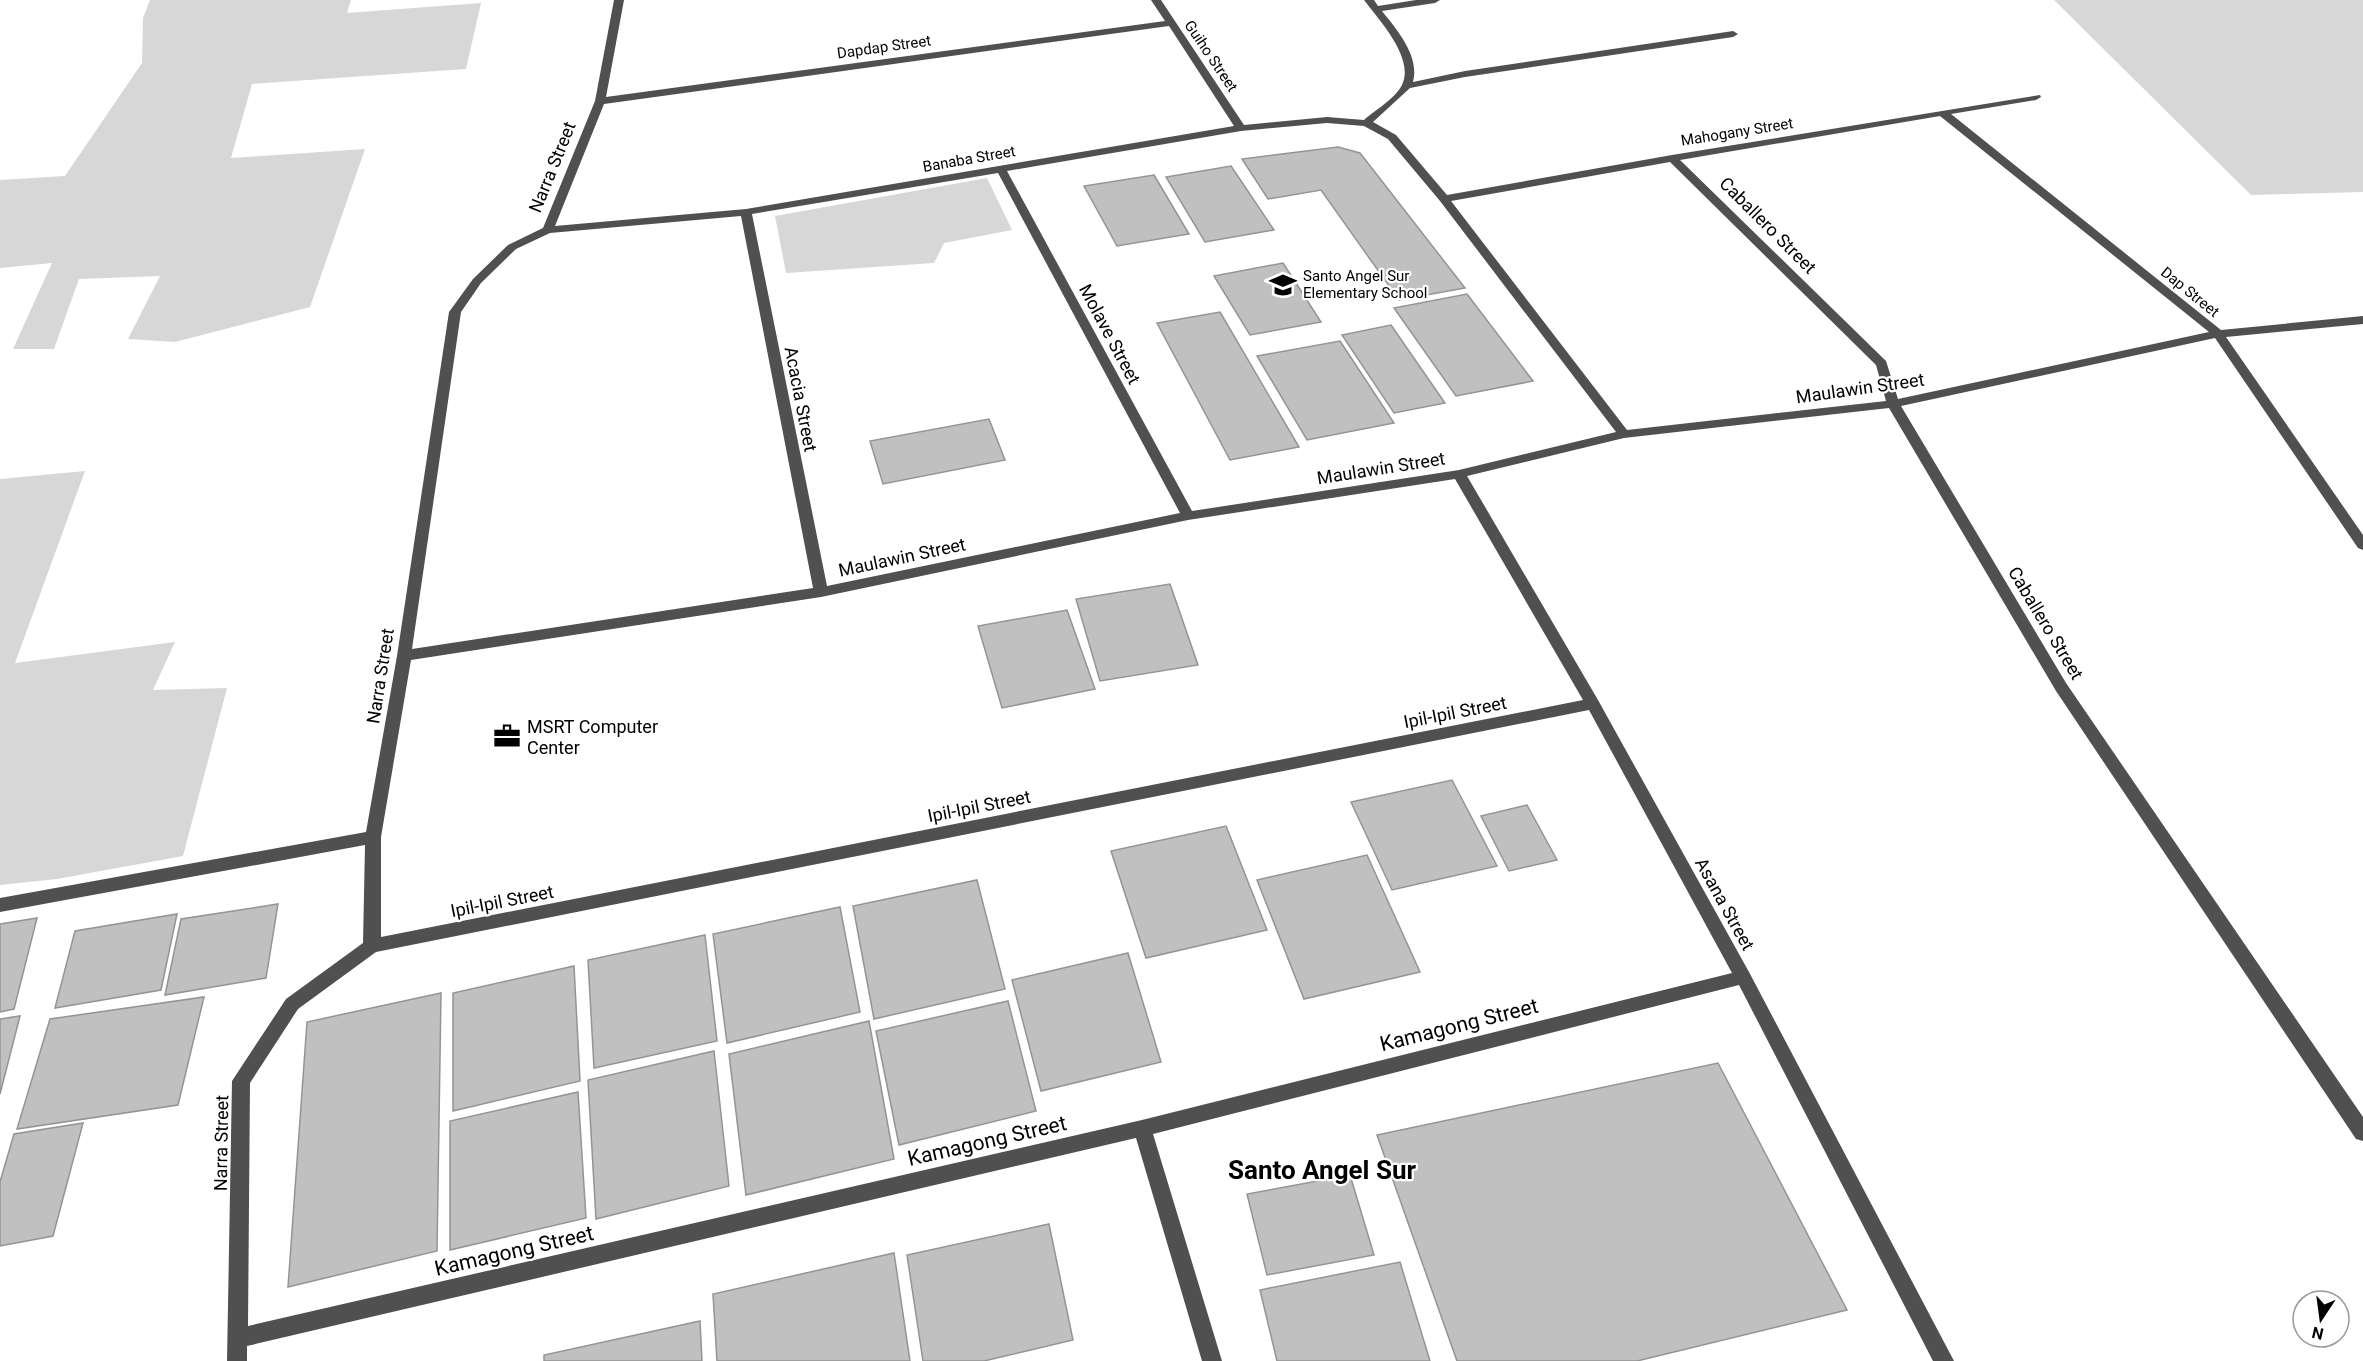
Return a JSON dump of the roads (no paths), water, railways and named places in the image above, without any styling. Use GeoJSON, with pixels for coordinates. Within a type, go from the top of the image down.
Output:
{"type":"FeatureCollection","features":[{"type":"Feature","properties":{"kind":"street","name":"Narra Street"},"geometry":{"type":"LineString","coordinates":[[237,1361],[241,1081],[292,1004],[372,946],[373,837],[404,656],[455,312],[477,281],[512,247],[548,230],[600,101],[619,0]]}},
{"type":"Feature","properties":{"kind":"street","name":"Guiho Street"},"geometry":{"type":"LineString","coordinates":[[1156,0],[1241,128]]}},
{"type":"Feature","properties":{"kind":"street"},"geometry":{"type":"LineString","coordinates":[[1372,4],[1435,0]]}},
{"type":"Feature","properties":{"kind":"street"},"geometry":{"type":"LineString","coordinates":[[1372,4],[1407,53],[1411,70],[1407,86]]}},
{"type":"Feature","properties":{"kind":"street","name":"Dapdap Street"},"geometry":{"type":"LineString","coordinates":[[600,101],[1172,23]]}},
{"type":"Feature","properties":{"kind":"street"},"geometry":{"type":"LineString","coordinates":[[1366,123],[1407,86],[1465,74],[1733,34]]}},
{"type":"Feature","properties":{"kind":"street","name":"Mahogany Street"},"geometry":{"type":"LineString","coordinates":[[1444,200],[1672,158],[2036,97]]}},
{"type":"Feature","properties":{"kind":"street","name":"Dap Street"},"geometry":{"type":"LineString","coordinates":[[1943,113],[2217,334],[2363,545]]}},
{"type":"Feature","properties":{"kind":"street","name":"Banaba Street"},"geometry":{"type":"LineString","coordinates":[[548,230],[746,212],[1241,128],[1328,120],[1366,123],[1392,137],[1444,200]]}},
{"type":"Feature","properties":{"kind":"street","name":"Caballero Street"},"geometry":{"type":"LineString","coordinates":[[1672,158],[1882,364],[1893,404],[2061,687],[2363,1134]]}},
{"type":"Feature","properties":{"kind":"street","name":"Molave Street"},"geometry":{"type":"LineString","coordinates":[[1001,169],[1188,516]]}},
{"type":"Feature","properties":{"kind":"street"},"geometry":{"type":"LineString","coordinates":[[1444,200],[1624,434]]}},
{"type":"Feature","properties":{"kind":"street","name":"Acacia Street"},"geometry":{"type":"LineString","coordinates":[[746,212],[821,592]]}},
{"type":"Feature","properties":{"kind":"street","name":"Maulawin Street"},"geometry":{"type":"LineString","coordinates":[[404,656],[821,592],[1188,516],[1459,474],[1624,434],[1893,404],[2217,334],[2363,320]]}},
{"type":"Feature","properties":{"kind":"street","name":"Asana Street"},"geometry":{"type":"LineString","coordinates":[[1459,474],[1593,704],[1743,977],[1944,1361]]}},
{"type":"Feature","properties":{"kind":"street","name":"Ipil-Ipil Street"},"geometry":{"type":"LineString","coordinates":[[372,946],[1593,704]]}},
{"type":"Feature","properties":{"kind":"street"},"geometry":{"type":"LineString","coordinates":[[0,905],[373,837]]}},
{"type":"Feature","properties":{"kind":"street","name":"Kamagong Street"},"geometry":{"type":"LineString","coordinates":[[238,1338],[1142,1128],[1743,977]]}},
{"type":"Feature","properties":{"kind":"street"},"geometry":{"type":"LineString","coordinates":[[1142,1128],[1212,1361]]}},
{"type":"Feature","properties":{"kind":"place","name":"Santo Angel Sur Elementary School"},"geometry":{"type":"Point","coordinates":[1283,285]}},
{"type":"Feature","properties":{"kind":"place","name":"MSRT Computer Center"},"geometry":{"type":"Point","coordinates":[507,736]}},
{"type":"Feature","properties":{"kind":"district","name":"Santo Angel Sur"},"geometry":{"type":"Point","coordinates":[1322,1170]}}]}
